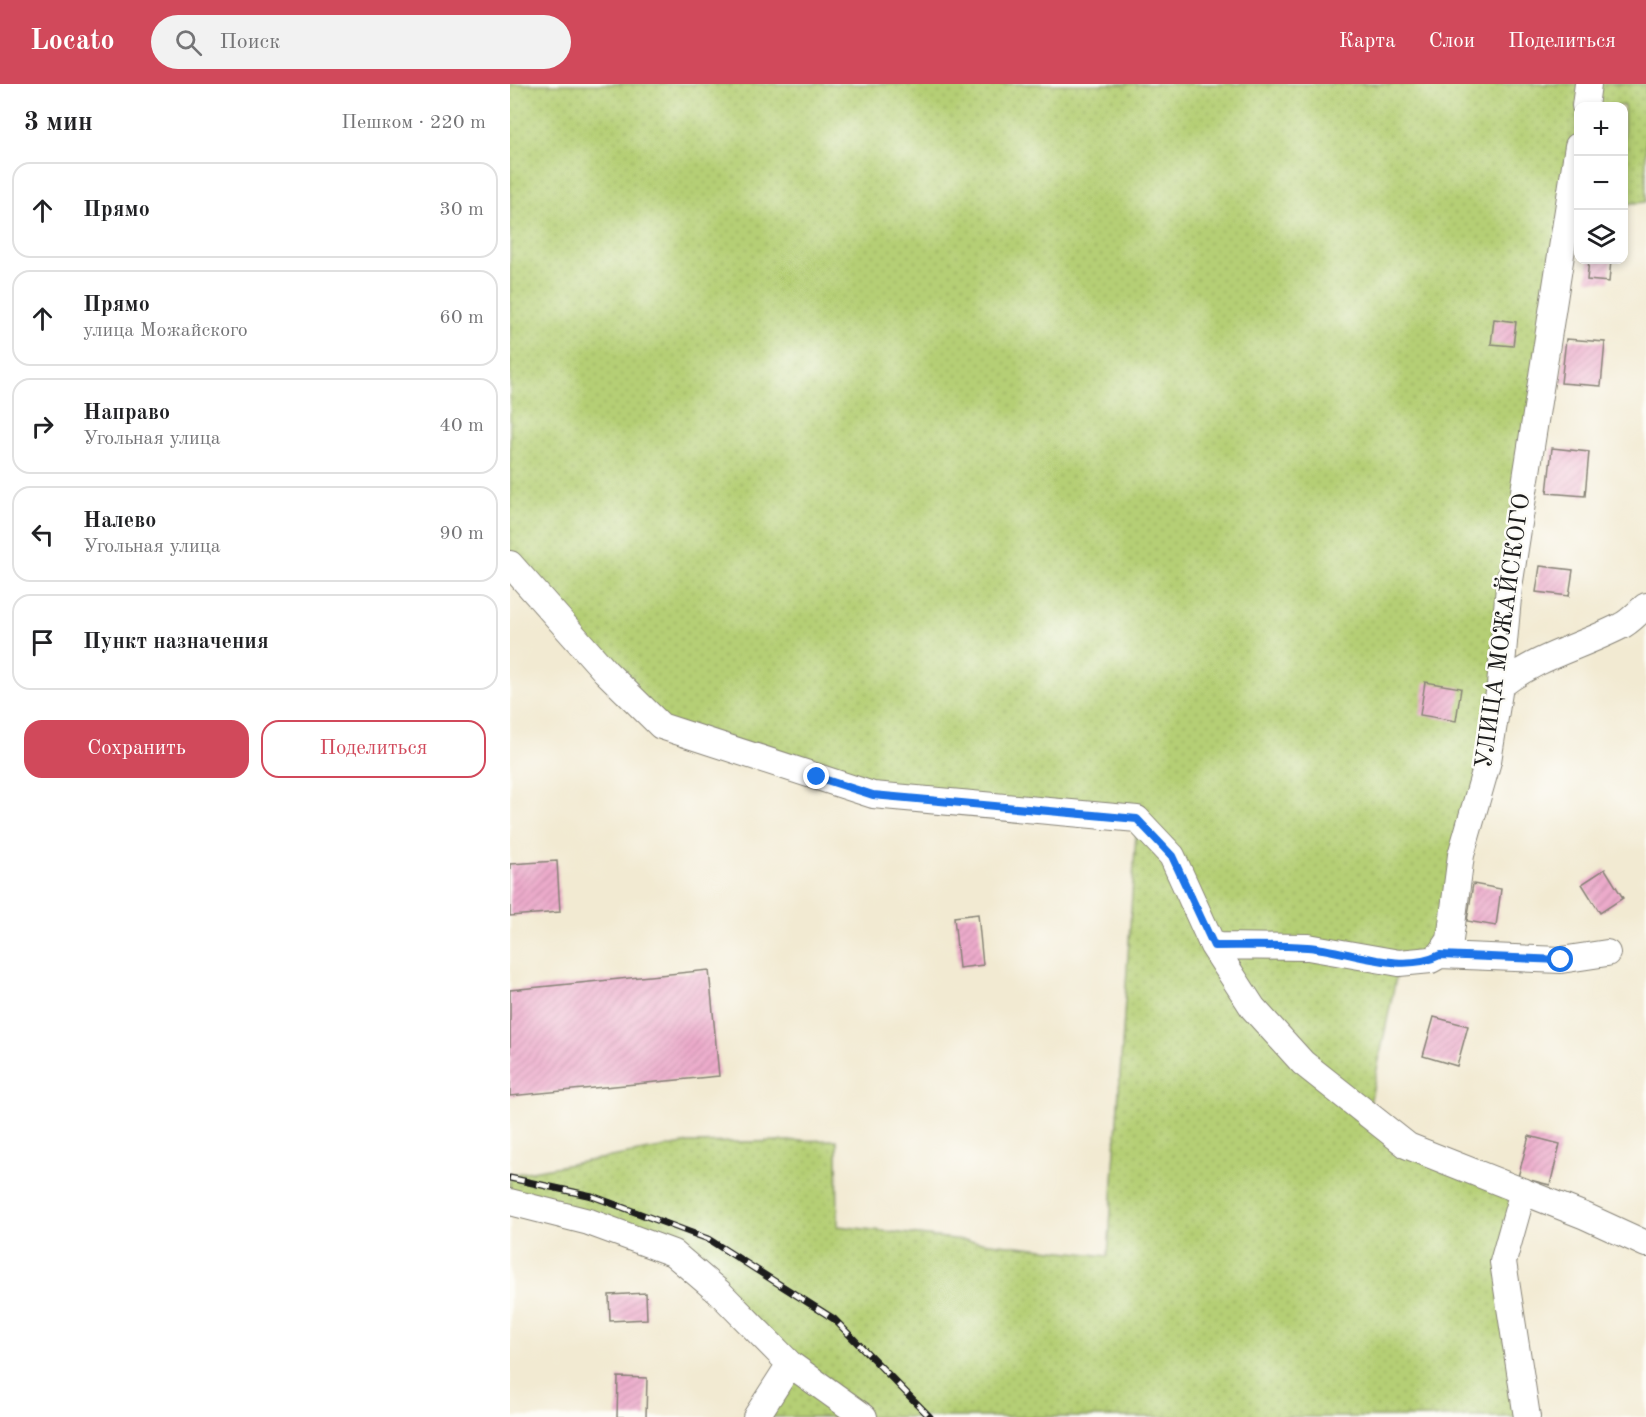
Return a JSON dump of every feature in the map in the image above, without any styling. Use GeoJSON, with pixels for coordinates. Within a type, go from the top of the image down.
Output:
{"type":"FeatureCollection","features":[{"type":"Feature","properties":{"kind":"street"},"geometry":{"type":"LineString","coordinates":[[1585,102],[1588,84]]}},
{"type":"Feature","properties":{"kind":"street","name":"УЛИЦА МОЖАЙСКОГО"},"geometry":{"type":"LineString","coordinates":[[1440,955],[1450,940],[1461,855],[1488,761],[1500,686],[1509,587],[1576,156]]}},
{"type":"Feature","properties":{"kind":"street"},"geometry":{"type":"LineString","coordinates":[[510,564],[605,671],[661,726],[873,795],[1137,819],[1172,856],[1214,946],[1253,1008],[1304,1063],[1408,1146],[1523,1191],[1646,1244]]}},
{"type":"Feature","properties":{"kind":"street"},"geometry":{"type":"LineString","coordinates":[[1500,686],[1519,671],[1561,650],[1622,626],[1646,606]]}},
{"type":"Feature","properties":{"kind":"street"},"geometry":{"type":"LineString","coordinates":[[1214,946],[1308,947],[1399,963],[1431,960],[1440,955],[1561,960],[1607,953]]}},
{"type":"Feature","properties":{"kind":"street"},"geometry":{"type":"LineString","coordinates":[[1523,1191],[1503,1262],[1527,1417]]}},
{"type":"Feature","properties":{"kind":"street"},"geometry":{"type":"LineString","coordinates":[[510,1202],[589,1222],[674,1253],[720,1293],[790,1364],[864,1417]]}},
{"type":"Feature","properties":{"kind":"street"},"geometry":{"type":"LineString","coordinates":[[756,1417],[790,1364]]}},
{"type":"Feature","properties":{"kind":"green space"},"geometry":{"type":"Polygon","coordinates":[[[510,84],[1646,84],[1646,202],[1628,204],[1628,102],[1574,102],[1574,231],[1450,940],[1399,963],[1368,1113],[1523,1191],[1503,1262],[1527,1417],[756,1417],[790,1364],[673,1253],[510,1202],[510,1175],[689,1143],[837,1140],[838,1226],[1108,1256],[1137,819],[873,795],[661,726],[510,564],[510,84]]]}},
{"type":"Feature","properties":{"kind":"building"},"geometry":{"type":"Polygon","coordinates":[[[1589,264],[1611,264],[1609,282],[1587,280],[1589,264]]]}},
{"type":"Feature","properties":{"kind":"building"},"geometry":{"type":"Polygon","coordinates":[[[1494,319],[1516,322],[1513,346],[1491,344],[1494,319]]]}},
{"type":"Feature","properties":{"kind":"building"},"geometry":{"type":"Polygon","coordinates":[[[1566,339],[1605,342],[1601,386],[1561,383],[1566,339]]]}},
{"type":"Feature","properties":{"kind":"building"},"geometry":{"type":"Polygon","coordinates":[[[1552,448],[1589,452],[1585,496],[1547,493],[1552,448]]]}},
{"type":"Feature","properties":{"kind":"building"},"geometry":{"type":"Polygon","coordinates":[[[1540,566],[1573,570],[1569,596],[1536,592],[1540,566]]]}},
{"type":"Feature","properties":{"kind":"building"},"geometry":{"type":"Polygon","coordinates":[[[1425,682],[1461,688],[1456,721],[1420,715],[1425,682]]]}},
{"type":"Feature","properties":{"kind":"building"},"geometry":{"type":"Polygon","coordinates":[[[557,861],[560,912],[510,916],[510,864],[557,861]]]}},
{"type":"Feature","properties":{"kind":"building"},"geometry":{"type":"Polygon","coordinates":[[[1605,869],[1623,898],[1600,913],[1582,884],[1605,869]]]}},
{"type":"Feature","properties":{"kind":"building"},"geometry":{"type":"Polygon","coordinates":[[[1473,884],[1501,889],[1496,926],[1467,921],[1473,884]]]}},
{"type":"Feature","properties":{"kind":"building"},"geometry":{"type":"Polygon","coordinates":[[[978,914],[983,965],[959,968],[954,917],[978,914]]]}},
{"type":"Feature","properties":{"kind":"building"},"geometry":{"type":"Polygon","coordinates":[[[709,970],[719,1076],[510,1096],[510,990],[709,970]]]}},
{"type":"Feature","properties":{"kind":"building"},"geometry":{"type":"Polygon","coordinates":[[[1434,1017],[1468,1026],[1457,1066],[1423,1056],[1434,1017]]]}},
{"type":"Feature","properties":{"kind":"building"},"geometry":{"type":"Polygon","coordinates":[[[1529,1136],[1560,1144],[1550,1185],[1518,1177],[1529,1136]]]}},
{"type":"Feature","properties":{"kind":"building"},"geometry":{"type":"Polygon","coordinates":[[[646,1293],[647,1319],[610,1321],[609,1295],[646,1293]]]}},
{"type":"Feature","properties":{"kind":"building"},"geometry":{"type":"Polygon","coordinates":[[[618,1377],[647,1378],[646,1417],[617,1417],[618,1377]]]}},
{"type":"Feature","properties":{"kind":"railway"},"geometry":{"type":"LineString","coordinates":[[510,1178],[592,1196],[708,1239],[834,1319],[930,1417]]}},
{"type":"Feature","properties":{"kind":"route"},"geometry":{"type":"LineString","coordinates":[[817,777],[873,795],[1137,819],[1172,856],[1214,946],[1308,947],[1399,963],[1431,960],[1440,955],[1561,960]]}}]}
